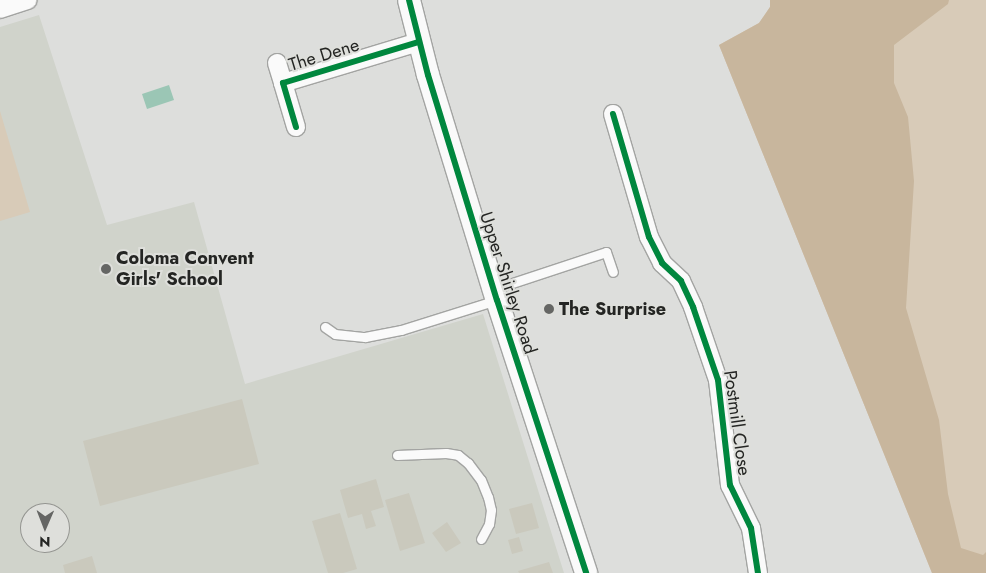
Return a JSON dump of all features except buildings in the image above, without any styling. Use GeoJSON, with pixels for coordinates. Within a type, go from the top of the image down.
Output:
{"type":"FeatureCollection","features":[{"type":"Feature","properties":{"kind":"street"},"geometry":{"type":"LineString","coordinates":[[0,9],[28,0]]}},
{"type":"Feature","properties":{"kind":"street","name":"Upper Shirley Road"},"geometry":{"type":"LineString","coordinates":[[409,0],[419,42],[496,294],[586,573]]}},
{"type":"Feature","properties":{"kind":"street","name":"The Dene"},"geometry":{"type":"LineString","coordinates":[[283,83],[419,42]]}},
{"type":"Feature","properties":{"kind":"street","name":"The Dene"},"geometry":{"type":"LineString","coordinates":[[277,63],[296,127]]}},
{"type":"Feature","properties":{"kind":"street","name":"Postmill Close"},"geometry":{"type":"LineString","coordinates":[[613,114],[649,236],[662,263],[681,281],[693,307],[718,380],[730,486],[751,528],[758,573]]}},
{"type":"Feature","properties":{"kind":"lane"},"geometry":{"type":"LineString","coordinates":[[325,327],[335,334],[365,337],[401,330],[606,252],[613,272]]}},
{"type":"Feature","properties":{"kind":"lane"},"geometry":{"type":"LineString","coordinates":[[396,455],[446,453],[458,455],[468,463],[481,480],[491,510],[489,524],[481,539]]}},
{"type":"Feature","properties":{"kind":"shaded area"},"geometry":{"type":"Polygon","coordinates":[[[770,0],[986,0],[986,573],[932,573],[719,45],[759,23],[770,7],[770,0]]]}},
{"type":"Feature","properties":{"kind":"shaded area"},"geometry":{"type":"Polygon","coordinates":[[[770,0],[949,0],[948,4],[894,45],[894,83],[908,117],[914,181],[906,308],[939,420],[948,494],[961,548],[983,555],[986,552],[986,573],[932,573],[719,45],[759,23],[770,7],[770,0]]]}},
{"type":"Feature","properties":{"kind":"shaded area","name":"Coloma Convent Girls' School"},"geometry":{"type":"Polygon","coordinates":[[[39,15],[107,225],[194,202],[245,384],[483,314],[564,573],[0,573],[0,27],[39,15]]]}},
{"type":"Feature","properties":{"kind":"shaded area"},"geometry":{"type":"Polygon","coordinates":[[[169,85],[174,100],[147,109],[142,94],[169,85]]]}},
{"type":"Feature","properties":{"kind":"shaded area"},"geometry":{"type":"Polygon","coordinates":[[[0,111],[30,212],[0,221],[0,111]]]}},
{"type":"Feature","properties":{"kind":"cycle path"},"geometry":{"type":"LineString","coordinates":[[409,0],[428,75],[497,300],[586,573]]}},
{"type":"Feature","properties":{"kind":"cycle path"},"geometry":{"type":"LineString","coordinates":[[296,127],[283,83],[419,42]]}},
{"type":"Feature","properties":{"kind":"cycle path"},"geometry":{"type":"LineString","coordinates":[[613,114],[649,237],[662,263],[681,281],[693,307],[718,380],[730,485],[751,528],[758,573]]}},
{"type":"Feature","properties":{"kind":"place","name":"Coloma Convent Girls' School"},"geometry":{"type":"Point","coordinates":[106,269]}},
{"type":"Feature","properties":{"kind":"place","name":"The Surprise"},"geometry":{"type":"Point","coordinates":[549,309]}}]}
